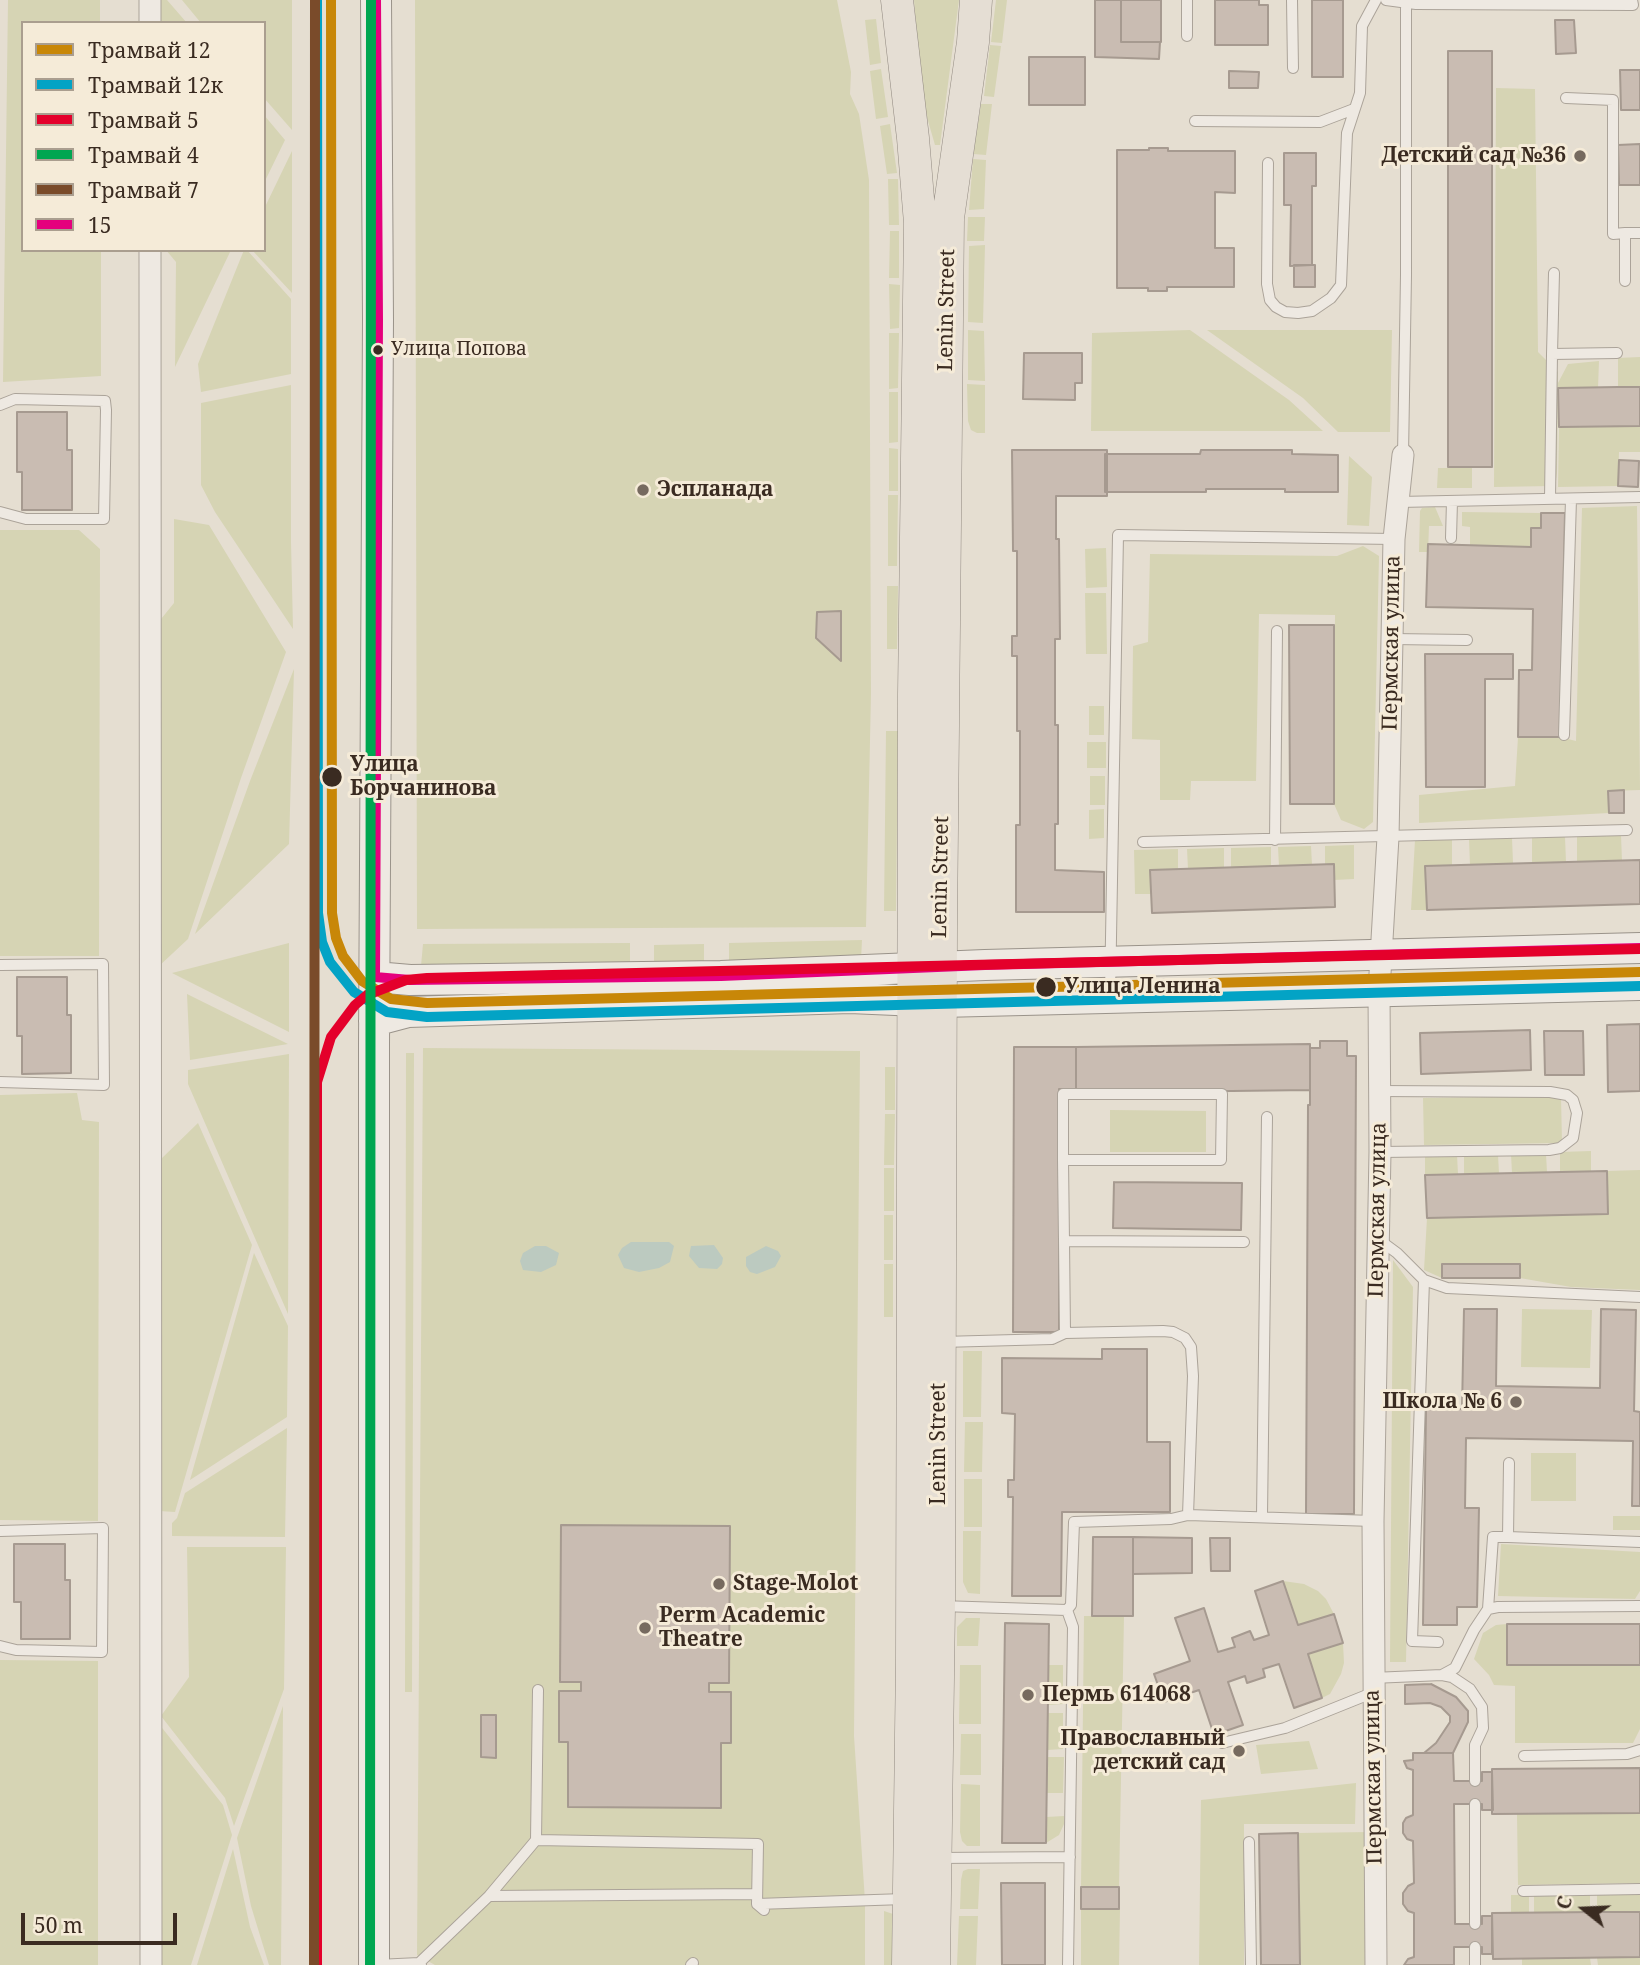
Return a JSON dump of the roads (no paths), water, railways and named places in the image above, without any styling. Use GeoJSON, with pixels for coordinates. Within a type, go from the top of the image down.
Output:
{"type":"FeatureCollection","features":[{"type":"Feature","properties":{"kind":"main road"},"geometry":{"type":"LineString","coordinates":[[374,1965],[374,1021],[378,340],[376,0]]}},
{"type":"Feature","properties":{"kind":"main road","name":"Lenin Street"},"geometry":{"type":"LineString","coordinates":[[897,0],[920,223],[927,967],[908,1965]]}},
{"type":"Feature","properties":{"kind":"main road","name":"Lenin Street"},"geometry":{"type":"LineString","coordinates":[[927,967],[948,218],[973,42],[976,0]]}},
{"type":"Feature","properties":{"kind":"main road"},"geometry":{"type":"LineString","coordinates":[[375,977],[410,980],[721,976],[1111,961],[1640,948]]}},
{"type":"Feature","properties":{"kind":"main road"},"geometry":{"type":"LineString","coordinates":[[374,1021],[408,1012],[850,998],[927,1001],[1110,998],[1640,985]]}},
{"type":"Feature","properties":{"kind":"main road","name":"Lenin Street"},"geometry":{"type":"LineString","coordinates":[[927,1001],[939,1342],[939,1606],[934,1965]]}},
{"type":"Feature","properties":{"kind":"street"},"geometry":{"type":"LineString","coordinates":[[150,0],[150,21]]}},
{"type":"Feature","properties":{"kind":"street"},"geometry":{"type":"LineString","coordinates":[[150,252],[151,1965]]}},
{"type":"Feature","properties":{"kind":"street","name":"Пермская улица"},"geometry":{"type":"LineString","coordinates":[[1376,1965],[1372,1685],[1380,1152],[1379,991],[1388,837],[1394,539],[1403,455]]}},
{"type":"Feature","properties":{"kind":"lane"},"geometry":{"type":"LineString","coordinates":[[1187,0],[1187,36]]}},
{"type":"Feature","properties":{"kind":"lane"},"geometry":{"type":"LineString","coordinates":[[1292,0],[1293,68]]}},
{"type":"Feature","properties":{"kind":"lane"},"geometry":{"type":"LineString","coordinates":[[1268,163],[1267,284],[1270,300],[1286,312],[1312,311],[1331,298],[1341,285],[1347,133],[1360,93],[1362,26],[1376,0]]}},
{"type":"Feature","properties":{"kind":"lane"},"geometry":{"type":"LineString","coordinates":[[1385,0],[1406,3],[1635,4]]}},
{"type":"Feature","properties":{"kind":"lane"},"geometry":{"type":"LineString","coordinates":[[1403,455],[1406,3]]}},
{"type":"Feature","properties":{"kind":"lane"},"geometry":{"type":"LineString","coordinates":[[1566,98],[1613,100],[1613,234],[1640,233]]}},
{"type":"Feature","properties":{"kind":"lane"},"geometry":{"type":"LineString","coordinates":[[1195,121],[1320,122],[1354,109]]}},
{"type":"Feature","properties":{"kind":"lane"},"geometry":{"type":"LineString","coordinates":[[1625,233],[1625,281]]}},
{"type":"Feature","properties":{"kind":"lane"},"geometry":{"type":"LineString","coordinates":[[1550,499],[1554,273]]}},
{"type":"Feature","properties":{"kind":"lane"},"geometry":{"type":"LineString","coordinates":[[1552,354],[1617,353]]}},
{"type":"Feature","properties":{"kind":"lane"},"geometry":{"type":"LineString","coordinates":[[0,405],[15,399],[105,401],[106,410],[104,519],[26,519],[0,512]]}},
{"type":"Feature","properties":{"kind":"lane"},"geometry":{"type":"LineString","coordinates":[[1399,502],[1640,497]]}},
{"type":"Feature","properties":{"kind":"lane"},"geometry":{"type":"LineString","coordinates":[[1564,735],[1572,499]]}},
{"type":"Feature","properties":{"kind":"lane"},"geometry":{"type":"LineString","coordinates":[[1451,538],[1452,501]]}},
{"type":"Feature","properties":{"kind":"lane"},"geometry":{"type":"LineString","coordinates":[[1110,998],[1118,535],[1394,539]]}},
{"type":"Feature","properties":{"kind":"lane"},"geometry":{"type":"LineString","coordinates":[[1275,840],[1277,631]]}},
{"type":"Feature","properties":{"kind":"lane"},"geometry":{"type":"LineString","coordinates":[[1392,639],[1466,640]]}},
{"type":"Feature","properties":{"kind":"lane"},"geometry":{"type":"LineString","coordinates":[[1143,842],[1627,830]]}},
{"type":"Feature","properties":{"kind":"lane"},"geometry":{"type":"LineString","coordinates":[[0,965],[103,964],[104,1085],[0,1082]]}},
{"type":"Feature","properties":{"kind":"lane"},"geometry":{"type":"LineString","coordinates":[[1379,1091],[1550,1092],[1573,1100],[1577,1113],[1573,1138],[1560,1148],[1380,1152]]}},
{"type":"Feature","properties":{"kind":"lane"},"geometry":{"type":"LineString","coordinates":[[1063,1160],[1222,1160],[1222,1094],[1063,1094],[1063,1160],[1065,1333]]}},
{"type":"Feature","properties":{"kind":"lane"},"geometry":{"type":"LineString","coordinates":[[1262,1516],[1267,1117]]}},
{"type":"Feature","properties":{"kind":"lane"},"geometry":{"type":"LineString","coordinates":[[1378,1240],[1397,1253],[1424,1280],[1447,1288],[1640,1297]]}},
{"type":"Feature","properties":{"kind":"lane"},"geometry":{"type":"LineString","coordinates":[[1064,1241],[1244,1242]]}},
{"type":"Feature","properties":{"kind":"lane"},"geometry":{"type":"LineString","coordinates":[[1424,1280],[1412,1641],[1438,1642]]}},
{"type":"Feature","properties":{"kind":"lane"},"geometry":{"type":"LineString","coordinates":[[939,1342],[1052,1339],[1065,1333],[1163,1331],[1185,1338],[1191,1347],[1193,1376],[1188,1515]]}},
{"type":"Feature","properties":{"kind":"lane"},"geometry":{"type":"LineString","coordinates":[[1508,1537],[1509,1463]]}},
{"type":"Feature","properties":{"kind":"lane"},"geometry":{"type":"LineString","coordinates":[[1067,1610],[1071,1605],[1074,1522],[1171,1519],[1188,1515],[1373,1521]]}},
{"type":"Feature","properties":{"kind":"lane"},"geometry":{"type":"LineString","coordinates":[[0,1531],[103,1528],[102,1652],[16,1650],[0,1646]]}},
{"type":"Feature","properties":{"kind":"lane"},"geometry":{"type":"LineString","coordinates":[[1442,1675],[1455,1668],[1488,1609],[1493,1536],[1640,1542]]}},
{"type":"Feature","properties":{"kind":"lane"},"geometry":{"type":"LineString","coordinates":[[939,1606],[1067,1610]]}},
{"type":"Feature","properties":{"kind":"lane"},"geometry":{"type":"LineString","coordinates":[[1488,1609],[1640,1606]]}},
{"type":"Feature","properties":{"kind":"lane"},"geometry":{"type":"LineString","coordinates":[[1067,1610],[1073,1627],[1068,1965]]}},
{"type":"Feature","properties":{"kind":"lane"},"geometry":{"type":"LineString","coordinates":[[1222,1742],[1285,1728],[1372,1685],[1442,1675],[1452,1677],[1470,1689],[1482,1707],[1483,1728],[1475,1745],[1475,1781]]}},
{"type":"Feature","properties":{"kind":"lane"},"geometry":{"type":"LineString","coordinates":[[374,1965],[420,1964],[489,1896],[536,1840],[538,1690]]}},
{"type":"Feature","properties":{"kind":"lane"},"geometry":{"type":"LineString","coordinates":[[1524,1756],[1627,1754],[1640,1749]]}},
{"type":"Feature","properties":{"kind":"lane"},"geometry":{"type":"LineString","coordinates":[[1475,1804],[1475,1924]]}},
{"type":"Feature","properties":{"kind":"lane"},"geometry":{"type":"LineString","coordinates":[[536,1840],[758,1844],[759,1902]]}},
{"type":"Feature","properties":{"kind":"lane"},"geometry":{"type":"LineString","coordinates":[[1249,1842],[1251,1965]]}},
{"type":"Feature","properties":{"kind":"lane"},"geometry":{"type":"LineString","coordinates":[[935,1858],[1070,1857]]}},
{"type":"Feature","properties":{"kind":"lane"},"geometry":{"type":"LineString","coordinates":[[1523,1891],[1640,1889]]}},
{"type":"Feature","properties":{"kind":"lane"},"geometry":{"type":"LineString","coordinates":[[489,1896],[759,1902],[910,1899]]}},
{"type":"Feature","properties":{"kind":"lane"},"geometry":{"type":"LineString","coordinates":[[1475,1947],[1475,1965]]}},
{"type":"Feature","properties":{"kind":"tram line","name":"7"},"geometry":{"type":"LineString","coordinates":[[314,1965],[315,0]]}},
{"type":"Feature","properties":{"kind":"tram line","name":"12к"},"geometry":{"type":"LineString","coordinates":[[317,0],[318,913],[322,942],[330,962],[354,992],[387,1012],[427,1017],[1640,986]]}},
{"type":"Feature","properties":{"kind":"tram line","name":"12"},"geometry":{"type":"LineString","coordinates":[[331,0],[332,913],[336,938],[343,956],[362,981],[391,999],[427,1003],[1640,972]]}},
{"type":"Feature","properties":{"kind":"tram line","name":"4"},"geometry":{"type":"LineString","coordinates":[[370,1965],[371,0]]}},
{"type":"Feature","properties":{"kind":"tram line","name":"5"},"geometry":{"type":"LineString","coordinates":[[317,1965],[317,1082],[331,1037],[355,1005],[367,995],[406,980],[427,978],[1640,949]]}},
{"type":"Feature","properties":{"kind":"place","name":"Детский сад №36"},"geometry":{"type":"Point","coordinates":[1580,156]}},
{"type":"Feature","properties":{"kind":"place","name":"Улица Попова"},"geometry":{"type":"Point","coordinates":[378,350]}},
{"type":"Feature","properties":{"kind":"place","name":"Эспланада"},"geometry":{"type":"Point","coordinates":[643,490]}},
{"type":"Feature","properties":{"kind":"place","name":"Улица Борчанинова"},"geometry":{"type":"Point","coordinates":[332,777]}},
{"type":"Feature","properties":{"kind":"place","name":"Улица Ленина"},"geometry":{"type":"Point","coordinates":[1046,987]}},
{"type":"Feature","properties":{"kind":"place","name":"Школа № 6"},"geometry":{"type":"Point","coordinates":[1516,1402]}},
{"type":"Feature","properties":{"kind":"place","name":"Stage-Molot"},"geometry":{"type":"Point","coordinates":[719,1584]}},
{"type":"Feature","properties":{"kind":"place","name":"Perm Academic Theatre"},"geometry":{"type":"Point","coordinates":[645,1628]}},
{"type":"Feature","properties":{"kind":"place","name":"Пермь 614068"},"geometry":{"type":"Point","coordinates":[1028,1695]}},
{"type":"Feature","properties":{"kind":"place","name":"Православный детский сад"},"geometry":{"type":"Point","coordinates":[1239,1751]}}]}
